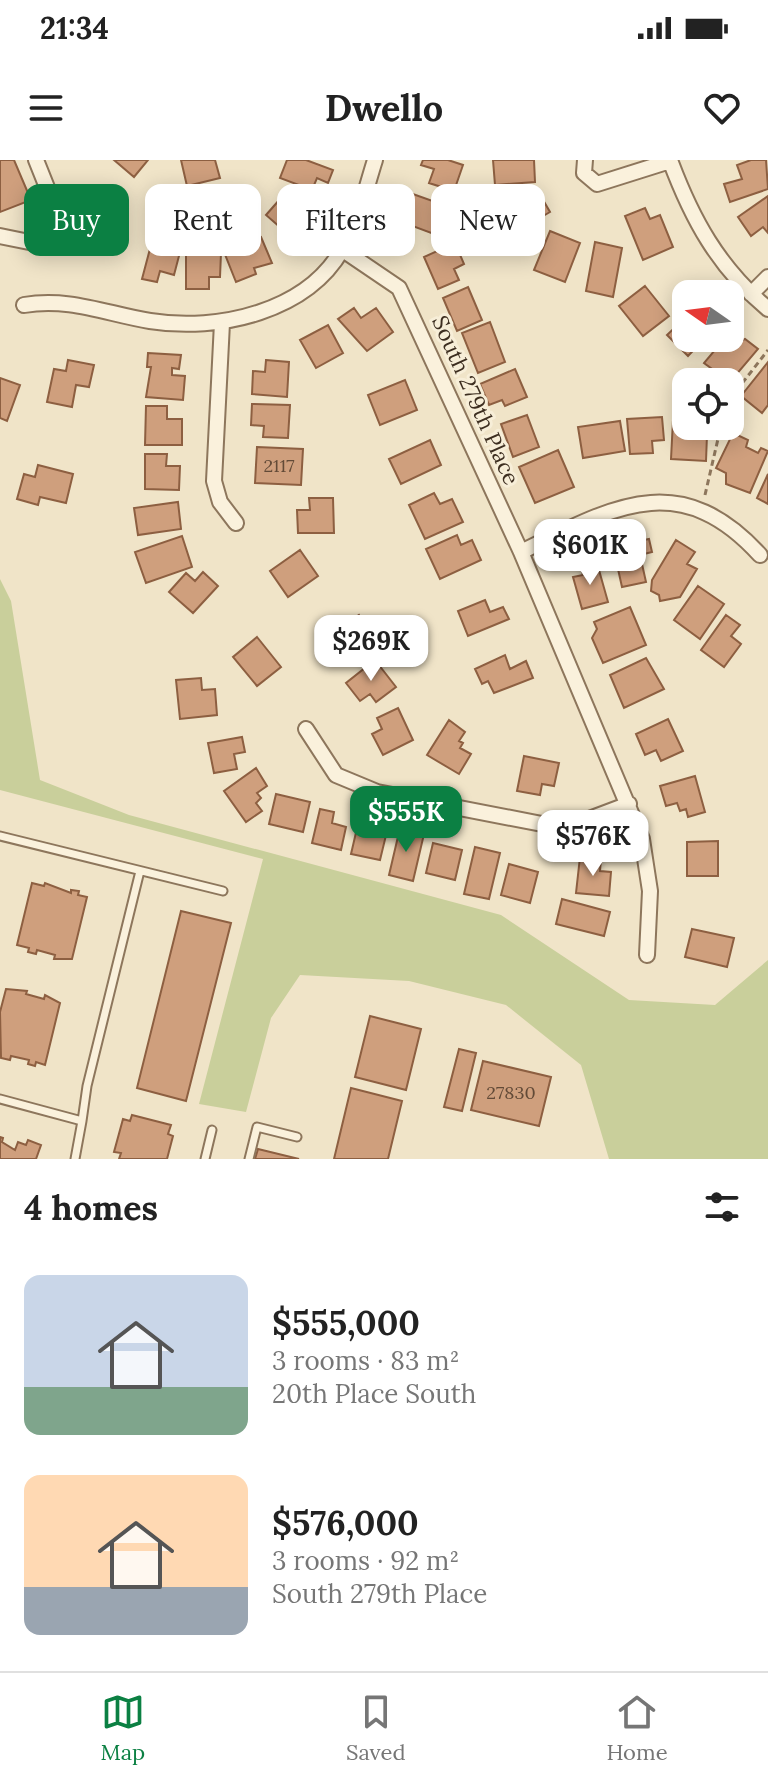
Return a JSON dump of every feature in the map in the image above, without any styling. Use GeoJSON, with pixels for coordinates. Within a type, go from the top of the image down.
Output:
{"type":"FeatureCollection","features":[{"type":"Feature","properties":{"kind":"street"},"geometry":{"type":"LineString","coordinates":[[0,236],[39,244],[51,244],[58,239],[60,220],[36,160]]}},
{"type":"Feature","properties":{"kind":"street"},"geometry":{"type":"LineString","coordinates":[[366,184],[375,160]]}},
{"type":"Feature","properties":{"kind":"street"},"geometry":{"type":"LineString","coordinates":[[585,160],[584,173],[597,184],[670,161],[691,217],[751,294],[768,309]]}},
{"type":"Feature","properties":{"kind":"street"},"geometry":{"type":"LineString","coordinates":[[24,305],[57,301],[149,321],[185,325],[222,323],[260,313],[297,292],[319,277],[338,256]]}},
{"type":"Feature","properties":{"kind":"street","name":"South 279th Place"},"geometry":{"type":"LineString","coordinates":[[352,256],[399,288],[521,552],[629,804],[642,839],[650,891],[647,955]]}},
{"type":"Feature","properties":{"kind":"street"},"geometry":{"type":"LineString","coordinates":[[751,294],[768,277]]}},
{"type":"Feature","properties":{"kind":"street"},"geometry":{"type":"LineString","coordinates":[[222,323],[214,481],[220,502],[236,523]]}},
{"type":"Feature","properties":{"kind":"street"},"geometry":{"type":"LineString","coordinates":[[521,552],[594,516],[620,507],[656,502],[702,510],[735,528],[760,555]]}},
{"type":"Feature","properties":{"kind":"street"},"geometry":{"type":"LineString","coordinates":[[306,729],[336,775],[377,792],[542,824],[584,821],[629,804]]}},
{"type":"Feature","properties":{"kind":"lane"},"geometry":{"type":"LineString","coordinates":[[0,836],[223,891]]}},
{"type":"Feature","properties":{"kind":"lane"},"geometry":{"type":"LineString","coordinates":[[75,1159],[87,1086],[140,871]]}},
{"type":"Feature","properties":{"kind":"lane"},"geometry":{"type":"LineString","coordinates":[[0,1099],[82,1121]]}},
{"type":"Feature","properties":{"kind":"lane"},"geometry":{"type":"LineString","coordinates":[[249,1159],[257,1127],[297,1137]]}},
{"type":"Feature","properties":{"kind":"lane"},"geometry":{"type":"LineString","coordinates":[[205,1159],[212,1130]]}},
{"type":"Feature","properties":{"kind":"path"},"geometry":{"type":"LineString","coordinates":[[744,381],[768,350]]}},
{"type":"Feature","properties":{"kind":"path"},"geometry":{"type":"LineString","coordinates":[[702,510],[718,440]]}},
{"type":"Feature","properties":{"kind":"green space"},"geometry":{"type":"Polygon","coordinates":[[[0,579],[11,601],[40,780],[129,815],[501,915],[629,1000],[715,1005],[768,960],[768,1159],[609,1159],[581,1065],[506,1005],[409,981],[300,975],[271,1018],[246,1112],[199,1104],[263,859],[0,790],[0,579]]]}},
{"type":"Feature","properties":{"kind":"building"},"geometry":{"type":"Polygon","coordinates":[[[0,160],[14,160],[24,184],[24,203],[0,212],[0,160]]]}},
{"type":"Feature","properties":{"kind":"building"},"geometry":{"type":"Polygon","coordinates":[[[114,160],[148,160],[134,177],[114,160]]]}},
{"type":"Feature","properties":{"kind":"building"},"geometry":{"type":"Polygon","coordinates":[[[181,160],[215,160],[220,178],[187,184],[181,160]]]}},
{"type":"Feature","properties":{"kind":"building"},"geometry":{"type":"Polygon","coordinates":[[[287,160],[306,160],[333,170],[328,183],[317,178],[314,184],[296,184],[280,178],[287,160]]]}},
{"type":"Feature","properties":{"kind":"building"},"geometry":{"type":"Polygon","coordinates":[[[423,160],[448,160],[463,165],[456,184],[432,184],[429,183],[434,169],[421,165],[423,160]]]}},
{"type":"Feature","properties":{"kind":"building"},"geometry":{"type":"Polygon","coordinates":[[[493,160],[534,160],[535,182],[495,184],[493,160]]]}},
{"type":"Feature","properties":{"kind":"building"},"geometry":{"type":"Polygon","coordinates":[[[751,160],[766,160],[768,189],[730,202],[724,184],[742,179],[737,165],[751,160]]]}},
{"type":"Feature","properties":{"kind":"building"},"geometry":{"type":"Polygon","coordinates":[[[415,195],[431,200],[431,233],[415,227],[415,195]]]}},
{"type":"Feature","properties":{"kind":"building"},"geometry":{"type":"Polygon","coordinates":[[[768,196],[768,233],[763,227],[751,236],[738,217],[768,196]]]}},
{"type":"Feature","properties":{"kind":"building"},"geometry":{"type":"Polygon","coordinates":[[[277,202],[277,225],[266,215],[277,202]]]}},
{"type":"Feature","properties":{"kind":"building"},"geometry":{"type":"Polygon","coordinates":[[[645,208],[650,219],[660,215],[673,247],[643,260],[625,216],[645,208]]]}},
{"type":"Feature","properties":{"kind":"building"},"geometry":{"type":"Polygon","coordinates":[[[550,231],[580,243],[565,282],[534,270],[540,256],[545,256],[545,243],[550,231]]]}},
{"type":"Feature","properties":{"kind":"building"},"geometry":{"type":"Polygon","coordinates":[[[261,237],[272,263],[254,268],[256,274],[236,282],[226,256],[261,256],[261,237]]]}},
{"type":"Feature","properties":{"kind":"building"},"geometry":{"type":"Polygon","coordinates":[[[595,242],[622,248],[613,297],[586,291],[595,242]]]}},
{"type":"Feature","properties":{"kind":"building"},"geometry":{"type":"Polygon","coordinates":[[[431,254],[461,256],[464,264],[454,269],[459,280],[438,289],[424,257],[431,254]]]}},
{"type":"Feature","properties":{"kind":"building"},"geometry":{"type":"Polygon","coordinates":[[[148,256],[179,256],[174,275],[160,271],[157,282],[142,279],[148,256]]]}},
{"type":"Feature","properties":{"kind":"building"},"geometry":{"type":"Polygon","coordinates":[[[186,256],[221,256],[220,277],[209,277],[209,289],[186,289],[186,256]]]}},
{"type":"Feature","properties":{"kind":"building"},"geometry":{"type":"Polygon","coordinates":[[[645,286],[669,316],[643,336],[619,306],[645,286]]]}},
{"type":"Feature","properties":{"kind":"building"},"geometry":{"type":"Polygon","coordinates":[[[468,287],[482,320],[457,331],[443,298],[468,287]]]}},
{"type":"Feature","properties":{"kind":"building"},"geometry":{"type":"Polygon","coordinates":[[[354,308],[361,318],[376,308],[393,332],[367,351],[338,319],[354,308]]]}},
{"type":"Feature","properties":{"kind":"building"},"geometry":{"type":"Polygon","coordinates":[[[490,322],[505,362],[478,373],[462,333],[490,322]]]}},
{"type":"Feature","properties":{"kind":"building"},"geometry":{"type":"Polygon","coordinates":[[[328,325],[343,353],[316,368],[300,340],[328,325]]]}},
{"type":"Feature","properties":{"kind":"building"},"geometry":{"type":"Polygon","coordinates":[[[745,339],[758,349],[742,368],[711,368],[704,363],[713,352],[744,352],[745,339]]]}},
{"type":"Feature","properties":{"kind":"building"},"geometry":{"type":"Polygon","coordinates":[[[148,353],[181,355],[179,369],[172,368],[172,375],[185,376],[183,400],[146,397],[151,367],[147,367],[148,353]]]}},
{"type":"Feature","properties":{"kind":"building"},"geometry":{"type":"Polygon","coordinates":[[[68,360],[94,365],[89,387],[76,385],[72,407],[47,402],[54,369],[66,371],[68,360]]]}},
{"type":"Feature","properties":{"kind":"building"},"geometry":{"type":"Polygon","coordinates":[[[266,360],[289,362],[287,397],[252,394],[253,371],[265,372],[266,360]]]}},
{"type":"Feature","properties":{"kind":"building"},"geometry":{"type":"Polygon","coordinates":[[[768,362],[768,405],[762,413],[744,398],[744,392],[768,362]]]}},
{"type":"Feature","properties":{"kind":"building"},"geometry":{"type":"Polygon","coordinates":[[[515,369],[527,397],[505,406],[502,400],[489,405],[480,384],[515,369]]]}},
{"type":"Feature","properties":{"kind":"building"},"geometry":{"type":"Polygon","coordinates":[[[0,378],[20,385],[7,421],[0,418],[0,378]]]}},
{"type":"Feature","properties":{"kind":"building"},"geometry":{"type":"Polygon","coordinates":[[[405,380],[417,410],[380,425],[368,395],[405,380]]]}},
{"type":"Feature","properties":{"kind":"building"},"geometry":{"type":"Polygon","coordinates":[[[252,404],[290,405],[288,438],[263,437],[264,426],[251,425],[252,404]]]}},
{"type":"Feature","properties":{"kind":"building"},"geometry":{"type":"Polygon","coordinates":[[[146,406],[167,406],[167,419],[182,419],[182,445],[145,445],[146,406]]]}},
{"type":"Feature","properties":{"kind":"building"},"geometry":{"type":"Polygon","coordinates":[[[527,415],[539,447],[513,457],[501,424],[527,415]]]}},
{"type":"Feature","properties":{"kind":"building"},"geometry":{"type":"Polygon","coordinates":[[[662,417],[664,440],[652,441],[653,453],[630,454],[627,419],[662,417]]]}},
{"type":"Feature","properties":{"kind":"building"},"geometry":{"type":"Polygon","coordinates":[[[620,421],[625,451],[583,458],[578,427],[620,421]]]}},
{"type":"Feature","properties":{"kind":"building"},"geometry":{"type":"Polygon","coordinates":[[[744,438],[748,440],[746,447],[758,453],[761,448],[768,451],[750,493],[726,484],[726,473],[716,468],[730,440],[744,438]]]}},
{"type":"Feature","properties":{"kind":"building"},"geometry":{"type":"Polygon","coordinates":[[[430,440],[441,465],[401,484],[389,459],[430,440]]]}},
{"type":"Feature","properties":{"kind":"building"},"geometry":{"type":"Polygon","coordinates":[[[672,440],[707,440],[706,461],[671,459],[672,440]]]}},
{"type":"Feature","properties":{"kind":"building"},"geometry":{"type":"Polygon","coordinates":[[[257,447],[303,449],[301,485],[255,483],[257,447]]]}},
{"type":"Feature","properties":{"kind":"building"},"geometry":{"type":"Polygon","coordinates":[[[558,450],[574,487],[535,503],[519,467],[558,450]]]}},
{"type":"Feature","properties":{"kind":"building"},"geometry":{"type":"Polygon","coordinates":[[[145,454],[167,454],[166,466],[180,466],[179,490],[145,489],[145,454]]]}},
{"type":"Feature","properties":{"kind":"building"},"geometry":{"type":"Polygon","coordinates":[[[38,465],[73,474],[66,503],[40,497],[38,505],[17,499],[24,474],[35,477],[38,465]]]}},
{"type":"Feature","properties":{"kind":"building"},"geometry":{"type":"Polygon","coordinates":[[[768,474],[768,504],[757,498],[768,474]]]}},
{"type":"Feature","properties":{"kind":"building"},"geometry":{"type":"Polygon","coordinates":[[[434,493],[440,504],[452,499],[463,522],[425,539],[409,505],[434,493]]]}},
{"type":"Feature","properties":{"kind":"building"},"geometry":{"type":"Polygon","coordinates":[[[309,498],[333,498],[334,533],[298,533],[297,510],[310,510],[309,498]]]}},
{"type":"Feature","properties":{"kind":"building"},"geometry":{"type":"Polygon","coordinates":[[[178,502],[181,529],[138,535],[134,508],[178,502]]]}},
{"type":"Feature","properties":{"kind":"building"},"geometry":{"type":"Polygon","coordinates":[[[457,535],[461,545],[472,540],[481,560],[440,579],[426,549],[457,535]]]}},
{"type":"Feature","properties":{"kind":"building"},"geometry":{"type":"Polygon","coordinates":[[[182,536],[192,567],[146,583],[135,552],[182,536]]]}},
{"type":"Feature","properties":{"kind":"building"},"geometry":{"type":"Polygon","coordinates":[[[649,539],[652,552],[640,555],[646,582],[622,587],[616,560],[628,558],[625,544],[649,539]]]}},
{"type":"Feature","properties":{"kind":"building"},"geometry":{"type":"Polygon","coordinates":[[[676,540],[695,552],[687,564],[697,569],[680,597],[660,601],[659,595],[651,591],[652,580],[676,540]]]}},
{"type":"Feature","properties":{"kind":"building"},"geometry":{"type":"Polygon","coordinates":[[[300,550],[318,576],[288,597],[270,571],[300,550]]]}},
{"type":"Feature","properties":{"kind":"building"},"geometry":{"type":"Polygon","coordinates":[[[597,563],[608,602],[582,609],[573,577],[583,575],[581,567],[597,563]]]}},
{"type":"Feature","properties":{"kind":"building"},"geometry":{"type":"Polygon","coordinates":[[[203,572],[218,586],[193,613],[169,592],[186,573],[195,581],[203,572]]]}},
{"type":"Feature","properties":{"kind":"building"},"geometry":{"type":"Polygon","coordinates":[[[698,586],[724,604],[700,639],[674,620],[698,586]]]}},
{"type":"Feature","properties":{"kind":"building"},"geometry":{"type":"Polygon","coordinates":[[[485,600],[490,612],[503,607],[509,619],[468,636],[458,611],[485,600]]]}},
{"type":"Feature","properties":{"kind":"building"},"geometry":{"type":"Polygon","coordinates":[[[630,607],[646,645],[603,663],[592,638],[597,629],[594,622],[630,607]]]}},
{"type":"Feature","properties":{"kind":"building"},"geometry":{"type":"Polygon","coordinates":[[[359,615],[380,644],[350,665],[339,650],[349,643],[339,629],[359,615]]]}},
{"type":"Feature","properties":{"kind":"building"},"geometry":{"type":"Polygon","coordinates":[[[726,615],[740,625],[731,636],[741,644],[724,667],[701,650],[726,615]]]}},
{"type":"Feature","properties":{"kind":"building"},"geometry":{"type":"Polygon","coordinates":[[[257,637],[281,667],[257,686],[233,657],[257,637]]]}},
{"type":"Feature","properties":{"kind":"building"},"geometry":{"type":"Polygon","coordinates":[[[505,655],[510,669],[526,661],[533,678],[494,693],[488,681],[482,684],[475,669],[505,655]]]}},
{"type":"Feature","properties":{"kind":"building"},"geometry":{"type":"Polygon","coordinates":[[[646,658],[664,689],[624,708],[610,675],[646,658]]]}},
{"type":"Feature","properties":{"kind":"building"},"geometry":{"type":"Polygon","coordinates":[[[375,660],[396,687],[376,702],[370,694],[360,701],[346,683],[375,660]]]}},
{"type":"Feature","properties":{"kind":"building"},"geometry":{"type":"Polygon","coordinates":[[[201,678],[202,690],[215,689],[217,715],[180,719],[176,680],[201,678]]]}},
{"type":"Feature","properties":{"kind":"building"},"geometry":{"type":"Polygon","coordinates":[[[398,708],[413,740],[383,755],[372,734],[382,729],[377,718],[398,708]]]}},
{"type":"Feature","properties":{"kind":"building"},"geometry":{"type":"Polygon","coordinates":[[[668,719],[683,751],[661,761],[656,750],[645,755],[636,734],[668,719]]]}},
{"type":"Feature","properties":{"kind":"building"},"geometry":{"type":"Polygon","coordinates":[[[449,720],[465,732],[459,741],[463,743],[460,748],[471,754],[459,774],[427,755],[449,720]]]}},
{"type":"Feature","properties":{"kind":"building"},"geometry":{"type":"Polygon","coordinates":[[[242,737],[245,752],[234,754],[237,769],[214,773],[208,743],[242,737]]]}},
{"type":"Feature","properties":{"kind":"building"},"geometry":{"type":"Polygon","coordinates":[[[524,756],[559,763],[554,786],[542,784],[540,795],[517,791],[524,756]]]}},
{"type":"Feature","properties":{"kind":"building"},"geometry":{"type":"Polygon","coordinates":[[[256,768],[267,786],[257,793],[261,798],[256,803],[262,811],[246,822],[224,791],[256,768]]]}},
{"type":"Feature","properties":{"kind":"building"},"geometry":{"type":"Polygon","coordinates":[[[695,776],[705,812],[688,817],[686,809],[680,811],[677,803],[666,806],[660,786],[695,776]]]}},
{"type":"Feature","properties":{"kind":"building"},"geometry":{"type":"Polygon","coordinates":[[[276,794],[310,802],[303,832],[269,824],[276,794]]]}},
{"type":"Feature","properties":{"kind":"building"},"geometry":{"type":"Polygon","coordinates":[[[320,809],[334,812],[332,823],[346,827],[341,850],[312,843],[320,809]]]}},
{"type":"Feature","properties":{"kind":"building"},"geometry":{"type":"Polygon","coordinates":[[[358,824],[387,831],[380,860],[351,854],[358,824]]]}},
{"type":"Feature","properties":{"kind":"building"},"geometry":{"type":"Polygon","coordinates":[[[400,828],[424,834],[413,881],[389,875],[400,828]]]}},
{"type":"Feature","properties":{"kind":"building"},"geometry":{"type":"Polygon","coordinates":[[[718,841],[718,876],[687,876],[687,842],[718,841]]]}},
{"type":"Feature","properties":{"kind":"building"},"geometry":{"type":"Polygon","coordinates":[[[433,843],[462,850],[455,880],[426,873],[433,843]]]}},
{"type":"Feature","properties":{"kind":"building"},"geometry":{"type":"Polygon","coordinates":[[[475,847],[500,853],[489,899],[464,894],[475,847]]]}},
{"type":"Feature","properties":{"kind":"building"},"geometry":{"type":"Polygon","coordinates":[[[580,857],[601,859],[600,871],[611,872],[609,896],[576,893],[580,857]]]}},
{"type":"Feature","properties":{"kind":"building"},"geometry":{"type":"Polygon","coordinates":[[[509,864],[538,872],[530,903],[501,895],[509,864]]]}},
{"type":"Feature","properties":{"kind":"building"},"geometry":{"type":"Polygon","coordinates":[[[32,883],[44,886],[45,883],[71,893],[71,890],[79,891],[78,895],[87,897],[72,959],[54,959],[55,955],[37,950],[36,954],[28,952],[29,948],[17,945],[32,883]]]}},
{"type":"Feature","properties":{"kind":"building"},"geometry":{"type":"Polygon","coordinates":[[[562,899],[610,912],[604,936],[556,924],[562,899]]]}},
{"type":"Feature","properties":{"kind":"building"},"geometry":{"type":"Polygon","coordinates":[[[181,911],[231,923],[186,1101],[137,1088],[181,911]]]}},
{"type":"Feature","properties":{"kind":"building"},"geometry":{"type":"Polygon","coordinates":[[[692,929],[734,938],[727,967],[685,957],[692,929]]]}},
{"type":"Feature","properties":{"kind":"building"},"geometry":{"type":"Polygon","coordinates":[[[6,989],[27,991],[26,994],[44,999],[45,995],[60,1003],[45,1065],[36,1062],[35,1066],[28,1064],[29,1060],[11,1056],[10,1060],[1,1058],[0,1012],[6,989]]]}},
{"type":"Feature","properties":{"kind":"building"},"geometry":{"type":"Polygon","coordinates":[[[370,1016],[421,1029],[406,1090],[355,1077],[370,1016]]]}},
{"type":"Feature","properties":{"kind":"building"},"geometry":{"type":"Polygon","coordinates":[[[459,1049],[476,1053],[462,1111],[444,1107],[459,1049]]]}},
{"type":"Feature","properties":{"kind":"building"},"geometry":{"type":"Polygon","coordinates":[[[483,1061],[551,1077],[539,1126],[471,1110],[483,1061]]]}},
{"type":"Feature","properties":{"kind":"building"},"geometry":{"type":"Polygon","coordinates":[[[351,1088],[402,1101],[388,1159],[334,1159],[351,1088]]]}},
{"type":"Feature","properties":{"kind":"building"},"geometry":{"type":"Polygon","coordinates":[[[132,1115],[171,1125],[168,1134],[173,1136],[167,1159],[119,1159],[121,1153],[114,1152],[123,1119],[130,1121],[132,1115]]]}},
{"type":"Feature","properties":{"kind":"building"},"geometry":{"type":"Polygon","coordinates":[[[0,1137],[3,1138],[2,1142],[15,1150],[18,1142],[26,1145],[28,1140],[41,1145],[36,1159],[0,1159],[0,1137]]]}},
{"type":"Feature","properties":{"kind":"building"},"geometry":{"type":"Polygon","coordinates":[[[258,1149],[299,1159],[255,1159],[258,1149]]]}}]}
